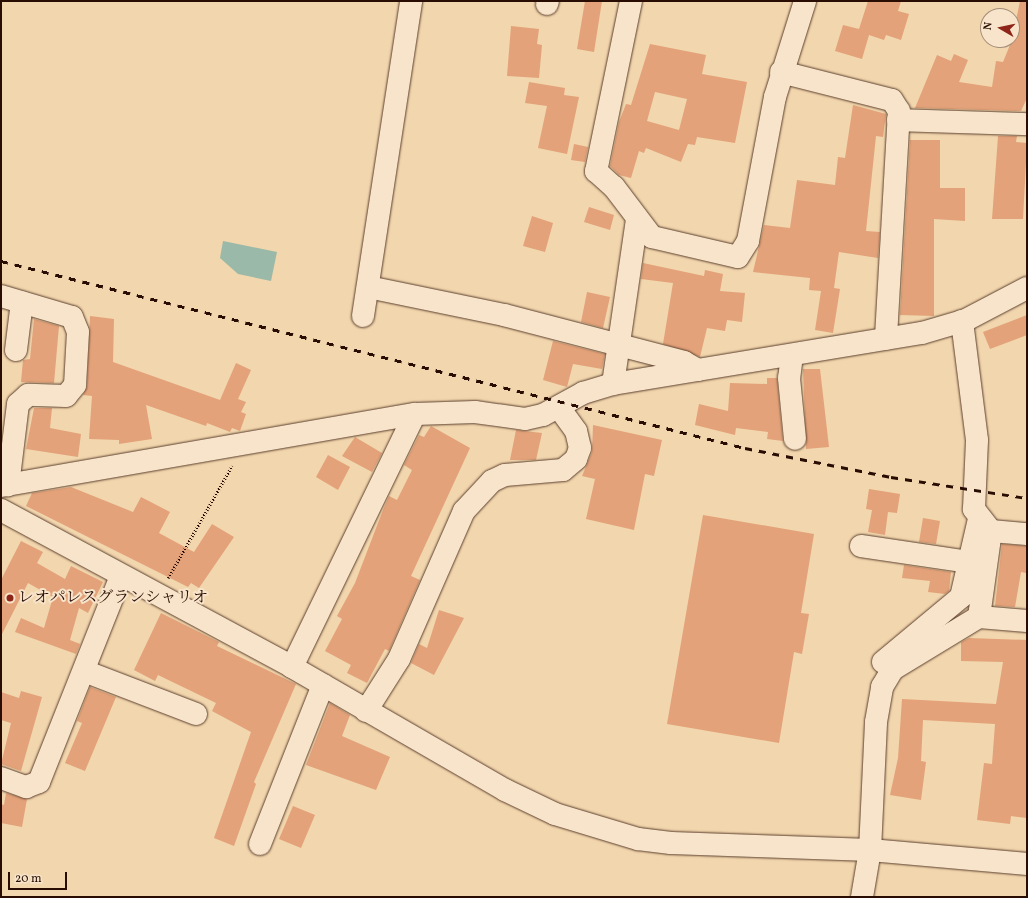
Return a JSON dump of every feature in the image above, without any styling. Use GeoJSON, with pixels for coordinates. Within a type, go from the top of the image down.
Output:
{"type":"FeatureCollection","features":[{"type":"Feature","properties":{"kind":"street"},"geometry":{"type":"LineString","coordinates":[[363,316],[411,1]]}},
{"type":"Feature","properties":{"kind":"street"},"geometry":{"type":"LineString","coordinates":[[631,1],[595,169],[637,219],[660,241],[738,256],[744,251],[781,72],[805,1]]}},
{"type":"Feature","properties":{"kind":"street"},"geometry":{"type":"LineString","coordinates":[[781,72],[892,100],[899,111],[886,339]]}},
{"type":"Feature","properties":{"kind":"street"},"geometry":{"type":"LineString","coordinates":[[898,120],[1027,124]]}},
{"type":"Feature","properties":{"kind":"street"},"geometry":{"type":"LineString","coordinates":[[613,384],[637,219]]}},
{"type":"Feature","properties":{"kind":"street"},"geometry":{"type":"LineString","coordinates":[[368,287],[504,315],[684,362],[698,370]]}},
{"type":"Feature","properties":{"kind":"street"},"geometry":{"type":"LineString","coordinates":[[1,296],[72,317],[78,332],[75,386],[66,396],[28,395],[18,404],[4,485],[243,445],[415,414],[475,412],[525,419],[559,408],[582,393],[613,384],[886,339],[962,321],[1027,288]]}},
{"type":"Feature","properties":{"kind":"street"},"geometry":{"type":"LineString","coordinates":[[16,350],[22,302]]}},
{"type":"Feature","properties":{"kind":"street"},"geometry":{"type":"LineString","coordinates":[[962,321],[975,412],[974,509],[985,525],[979,617]]}},
{"type":"Feature","properties":{"kind":"street"},"geometry":{"type":"LineString","coordinates":[[792,355],[789,378],[795,439]]}},
{"type":"Feature","properties":{"kind":"street"},"geometry":{"type":"LineString","coordinates":[[366,711],[409,639],[464,511],[492,481],[505,475],[563,470],[576,459],[580,448],[576,431],[559,408]]}},
{"type":"Feature","properties":{"kind":"street"},"geometry":{"type":"LineString","coordinates":[[292,667],[415,414]]}},
{"type":"Feature","properties":{"kind":"street"},"geometry":{"type":"LineString","coordinates":[[1,510],[292,667],[366,711],[511,793],[555,814],[604,830],[672,843],[870,850],[1027,864]]}},
{"type":"Feature","properties":{"kind":"street"},"geometry":{"type":"LineString","coordinates":[[985,525],[1027,534]]}},
{"type":"Feature","properties":{"kind":"street"},"geometry":{"type":"LineString","coordinates":[[874,764],[864,745],[867,699],[873,678],[891,654],[956,605],[964,593],[970,562],[985,525]]}},
{"type":"Feature","properties":{"kind":"street"},"geometry":{"type":"LineString","coordinates":[[861,546],[970,562]]}},
{"type":"Feature","properties":{"kind":"street"},"geometry":{"type":"LineString","coordinates":[[1,778],[26,787],[39,782],[121,576]]}},
{"type":"Feature","properties":{"kind":"street"},"geometry":{"type":"LineString","coordinates":[[862,897],[870,850],[874,764],[879,702],[887,677],[893,669],[979,617],[1027,621]]}},
{"type":"Feature","properties":{"kind":"street"},"geometry":{"type":"LineString","coordinates":[[84,671],[196,714]]}},
{"type":"Feature","properties":{"kind":"street"},"geometry":{"type":"LineString","coordinates":[[260,844],[323,685]]}},
{"type":"Feature","properties":{"kind":"path"},"geometry":{"type":"LineString","coordinates":[[158,595],[204,521],[243,445]]}},
{"type":"Feature","properties":{"kind":"shaded area"},"geometry":{"type":"Polygon","coordinates":[[[223,241],[277,252],[271,281],[238,274],[220,258],[223,241]]]}},
{"type":"Feature","properties":{"kind":"building"},"geometry":{"type":"Polygon","coordinates":[[[585,1],[602,1],[594,52],[577,49],[585,1]]]}},
{"type":"Feature","properties":{"kind":"building"},"geometry":{"type":"Polygon","coordinates":[[[868,1],[901,1],[898,11],[909,14],[901,40],[886,35],[884,40],[869,35],[862,59],[835,51],[843,25],[859,29],[868,1]]]}},
{"type":"Feature","properties":{"kind":"building"},"geometry":{"type":"Polygon","coordinates":[[[1020,1],[1027,1],[1027,98],[1021,111],[915,108],[937,55],[951,61],[954,54],[968,60],[959,82],[992,87],[996,61],[1003,62],[1009,48],[1020,48],[1020,8],[1019,8],[1020,1]]]}},
{"type":"Feature","properties":{"kind":"building"},"geometry":{"type":"Polygon","coordinates":[[[511,26],[539,29],[537,44],[542,45],[539,78],[507,76],[511,26]]]}},
{"type":"Feature","properties":{"kind":"building"},"geometry":{"type":"Polygon","coordinates":[[[650,44],[706,55],[702,74],[747,82],[735,143],[697,137],[695,145],[688,144],[681,162],[646,148],[644,153],[639,151],[631,178],[619,175],[610,166],[619,122],[626,104],[631,105],[650,44]],[[655,92],[647,121],[679,130],[687,99],[655,92]]]}},
{"type":"Feature","properties":{"kind":"building"},"geometry":{"type":"Polygon","coordinates":[[[529,82],[565,88],[564,95],[579,97],[567,154],[538,148],[547,106],[525,103],[529,82]]]}},
{"type":"Feature","properties":{"kind":"building"},"geometry":{"type":"Polygon","coordinates":[[[853,105],[886,114],[883,137],[876,136],[866,231],[880,232],[878,258],[839,252],[834,288],[840,289],[833,333],[815,330],[821,291],[809,290],[810,278],[753,272],[764,225],[790,228],[797,180],[835,185],[838,157],[845,158],[853,105]]]}},
{"type":"Feature","properties":{"kind":"building"},"geometry":{"type":"Polygon","coordinates":[[[998,136],[1017,136],[1016,142],[1027,143],[1023,219],[992,219],[998,136]]]}},
{"type":"Feature","properties":{"kind":"building"},"geometry":{"type":"Polygon","coordinates":[[[910,140],[940,140],[940,188],[965,188],[965,221],[934,219],[934,316],[900,315],[910,140]]]}},
{"type":"Feature","properties":{"kind":"building"},"geometry":{"type":"Polygon","coordinates":[[[574,144],[588,147],[585,162],[571,160],[574,144]]]}},
{"type":"Feature","properties":{"kind":"building"},"geometry":{"type":"Polygon","coordinates":[[[589,207],[614,215],[610,230],[584,222],[589,207]]]}},
{"type":"Feature","properties":{"kind":"building"},"geometry":{"type":"Polygon","coordinates":[[[532,216],[553,223],[545,252],[523,246],[532,216]]]}},
{"type":"Feature","properties":{"kind":"building"},"geometry":{"type":"Polygon","coordinates":[[[643,263],[704,276],[705,270],[723,274],[720,291],[745,293],[742,322],[727,320],[725,331],[707,328],[700,357],[663,344],[673,283],[641,279],[643,263]]]}},
{"type":"Feature","properties":{"kind":"building"},"geometry":{"type":"Polygon","coordinates":[[[587,292],[610,297],[603,328],[581,322],[587,292]]]}},
{"type":"Feature","properties":{"kind":"building"},"geometry":{"type":"Polygon","coordinates":[[[1027,315],[1027,335],[990,349],[983,332],[1027,315]]]}},
{"type":"Feature","properties":{"kind":"building"},"geometry":{"type":"Polygon","coordinates":[[[90,316],[114,319],[113,362],[220,400],[236,363],[251,370],[238,399],[246,402],[241,412],[246,414],[240,431],[232,428],[230,432],[207,423],[206,426],[146,405],[152,439],[119,444],[119,440],[89,439],[92,396],[83,395],[87,386],[90,316]]]}},
{"type":"Feature","properties":{"kind":"building"},"geometry":{"type":"Polygon","coordinates":[[[34,319],[59,326],[54,383],[21,382],[23,360],[30,359],[34,319]]]}},
{"type":"Feature","properties":{"kind":"building"},"geometry":{"type":"Polygon","coordinates":[[[553,341],[605,354],[602,369],[573,364],[567,387],[543,380],[553,341]]]}},
{"type":"Feature","properties":{"kind":"building"},"geometry":{"type":"Polygon","coordinates":[[[803,369],[820,369],[829,447],[806,449],[803,369]]]}},
{"type":"Feature","properties":{"kind":"building"},"geometry":{"type":"Polygon","coordinates":[[[767,378],[777,378],[783,441],[767,439],[768,432],[736,428],[735,435],[695,425],[699,404],[728,411],[730,383],[767,384],[767,378]]]}},
{"type":"Feature","properties":{"kind":"building"},"geometry":{"type":"Polygon","coordinates":[[[34,408],[52,408],[50,428],[81,434],[78,457],[26,449],[34,408]]]}},
{"type":"Feature","properties":{"kind":"building"},"geometry":{"type":"Polygon","coordinates":[[[593,425],[662,440],[654,476],[645,474],[634,530],[586,519],[595,479],[582,476],[592,452],[593,425]]]}},
{"type":"Feature","properties":{"kind":"building"},"geometry":{"type":"Polygon","coordinates":[[[431,426],[470,448],[411,576],[420,580],[389,651],[385,649],[367,683],[347,673],[351,665],[325,651],[342,619],[337,616],[355,583],[389,496],[397,500],[412,470],[404,465],[419,435],[424,437],[431,426]]]}},
{"type":"Feature","properties":{"kind":"building"},"geometry":{"type":"Polygon","coordinates":[[[516,430],[542,433],[536,460],[510,460],[516,430]]]}},
{"type":"Feature","properties":{"kind":"building"},"geometry":{"type":"Polygon","coordinates":[[[355,437],[382,453],[372,472],[342,456],[355,437]]]}},
{"type":"Feature","properties":{"kind":"building"},"geometry":{"type":"Polygon","coordinates":[[[328,455],[350,467],[338,490],[316,477],[328,455]]]}},
{"type":"Feature","properties":{"kind":"building"},"geometry":{"type":"Polygon","coordinates":[[[71,487],[133,512],[141,497],[170,512],[159,533],[194,552],[212,524],[234,537],[199,588],[191,583],[188,587],[26,506],[32,493],[71,487]]]}},
{"type":"Feature","properties":{"kind":"building"},"geometry":{"type":"Polygon","coordinates":[[[869,489],[900,494],[897,513],[888,512],[885,535],[868,532],[872,510],[866,509],[869,489]]]}},
{"type":"Feature","properties":{"kind":"building"},"geometry":{"type":"Polygon","coordinates":[[[703,515],[814,534],[801,613],[809,614],[802,654],[794,652],[779,743],[667,724],[703,515]]]}},
{"type":"Feature","properties":{"kind":"building"},"geometry":{"type":"Polygon","coordinates":[[[923,518],[940,521],[936,544],[919,542],[923,518]]]}},
{"type":"Feature","properties":{"kind":"building"},"geometry":{"type":"Polygon","coordinates":[[[21,541],[43,552],[37,563],[65,579],[71,566],[103,582],[88,613],[79,608],[70,640],[80,644],[76,654],[15,632],[21,618],[44,628],[53,597],[28,583],[1,636],[1,580],[21,541]]]}},
{"type":"Feature","properties":{"kind":"building"},"geometry":{"type":"Polygon","coordinates":[[[1002,544],[1027,546],[1026,573],[1021,572],[1015,607],[995,606],[1002,544]]]}},
{"type":"Feature","properties":{"kind":"building"},"geometry":{"type":"Polygon","coordinates":[[[904,565],[951,572],[949,591],[945,594],[928,592],[930,581],[902,578],[904,565]]]}},
{"type":"Feature","properties":{"kind":"building"},"geometry":{"type":"Polygon","coordinates":[[[439,610],[464,618],[434,675],[411,663],[419,644],[427,648],[439,610]]]}},
{"type":"Feature","properties":{"kind":"building"},"geometry":{"type":"Polygon","coordinates":[[[161,613],[219,642],[217,646],[296,684],[254,782],[256,784],[234,846],[214,838],[251,732],[212,711],[216,703],[158,675],[155,681],[134,670],[161,613]]]}},
{"type":"Feature","properties":{"kind":"building"},"geometry":{"type":"Polygon","coordinates":[[[969,638],[1027,640],[1027,818],[1011,816],[1010,824],[977,820],[984,763],[992,764],[995,724],[923,720],[921,761],[926,762],[921,800],[890,795],[898,758],[902,699],[996,704],[1003,662],[961,661],[961,642],[969,638]]]}},
{"type":"Feature","properties":{"kind":"building"},"geometry":{"type":"Polygon","coordinates":[[[90,687],[116,697],[85,771],[65,763],[82,723],[77,721],[90,687]]]}},
{"type":"Feature","properties":{"kind":"building"},"geometry":{"type":"Polygon","coordinates":[[[21,691],[42,697],[21,771],[1,764],[11,723],[1,720],[1,692],[19,698],[21,691]]]}},
{"type":"Feature","properties":{"kind":"building"},"geometry":{"type":"Polygon","coordinates":[[[330,703],[350,715],[342,736],[390,757],[376,790],[306,765],[330,703]]]}},
{"type":"Feature","properties":{"kind":"building"},"geometry":{"type":"Polygon","coordinates":[[[6,793],[27,799],[22,827],[1,823],[1,804],[4,805],[6,793]]]}},
{"type":"Feature","properties":{"kind":"building"},"geometry":{"type":"Polygon","coordinates":[[[293,806],[315,815],[301,848],[279,839],[293,806]]]}},
{"type":"Feature","properties":{"kind":"railway"},"geometry":{"type":"LineString","coordinates":[[1,261],[745,448],[891,477],[1027,498]]}},
{"type":"Feature","properties":{"kind":"place","name":"レオパレスグランシャリオ"},"geometry":{"type":"Point","coordinates":[10,598]}}]}
